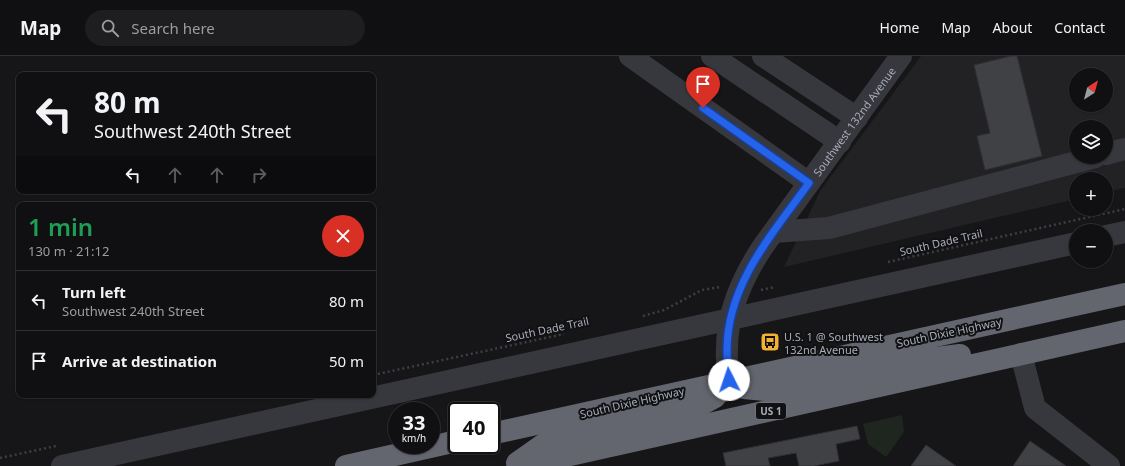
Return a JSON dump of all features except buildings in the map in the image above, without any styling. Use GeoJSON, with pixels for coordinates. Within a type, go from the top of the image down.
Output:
{"type":"FeatureCollection","features":[{"type":"Feature","properties":{"kind":"highway","name":"South Dixie Highway"},"geometry":{"type":"LineString","coordinates":[[500,432],[729,380],[1125,294]]}},
{"type":"Feature","properties":{"kind":"highway","name":"US 1"},"geometry":{"type":"LineString","coordinates":[[521,466],[1125,331]]}},
{"type":"Feature","properties":{"kind":"highway"},"geometry":{"type":"LineString","coordinates":[[513,466],[544,444],[693,409],[715,397],[729,380],[744,388],[776,391],[918,360],[955,355],[1021,354]]}},
{"type":"Feature","properties":{"kind":"highway"},"geometry":{"type":"LineString","coordinates":[[346,466],[448,443]]}},
{"type":"Feature","properties":{"kind":"street"},"geometry":{"type":"LineString","coordinates":[[630,56],[809,183]]}},
{"type":"Feature","properties":{"kind":"street"},"geometry":{"type":"LineString","coordinates":[[712,56],[840,142]]}},
{"type":"Feature","properties":{"kind":"street"},"geometry":{"type":"LineString","coordinates":[[763,56],[857,118]]}},
{"type":"Feature","properties":{"kind":"street","name":"Southwest 132nd Avenue"},"geometry":{"type":"LineString","coordinates":[[729,380],[727,349],[731,319],[747,271],[901,56]]}},
{"type":"Feature","properties":{"kind":"street"},"geometry":{"type":"LineString","coordinates":[[1113,152],[1125,149]]}},
{"type":"Feature","properties":{"kind":"street"},"geometry":{"type":"LineString","coordinates":[[774,232],[829,228],[1069,164]]}},
{"type":"Feature","properties":{"kind":"street"},"geometry":{"type":"LineString","coordinates":[[1113,235],[1125,232]]}},
{"type":"Feature","properties":{"kind":"street"},"geometry":{"type":"LineString","coordinates":[[376,397],[1069,245]]}},
{"type":"Feature","properties":{"kind":"street"},"geometry":{"type":"LineString","coordinates":[[1021,354],[1035,408],[1109,466]]}},
{"type":"Feature","properties":{"kind":"street"},"geometry":{"type":"LineString","coordinates":[[62,466],[371,398]]}},
{"type":"Feature","properties":{"kind":"path","name":"South Dade Trail"},"geometry":{"type":"LineString","coordinates":[[881,264],[1125,210]]}},
{"type":"Feature","properties":{"kind":"path"},"geometry":{"type":"LineString","coordinates":[[759,290],[782,286]]}},
{"type":"Feature","properties":{"kind":"path"},"geometry":{"type":"LineString","coordinates":[[637,318],[664,310],[702,290],[720,287]]}},
{"type":"Feature","properties":{"kind":"path","name":"South Dade Trail"},"geometry":{"type":"LineString","coordinates":[[376,374],[568,333]]}},
{"type":"Feature","properties":{"kind":"shaded area"},"geometry":{"type":"Polygon","coordinates":[[[921,56],[1125,56],[1125,188],[1113,191],[1113,172],[1069,172],[1069,201],[784,267],[820,191],[921,56]]]}},
{"type":"Feature","properties":{"kind":"shaded area"},"geometry":{"type":"Polygon","coordinates":[[[902,415],[904,432],[886,457],[868,444],[863,424],[902,415]]]}},
{"type":"Feature","properties":{"kind":"place","name":"U.S. 1 @ Southwest 132nd Avenue"},"geometry":{"type":"Point","coordinates":[770,342]}},
{"type":"Feature","properties":{"kind":"route"},"geometry":{"type":"LineString","coordinates":[[703,108],[809,183],[755,258],[743,279],[731,319],[727,349],[729,380]]}}]}
